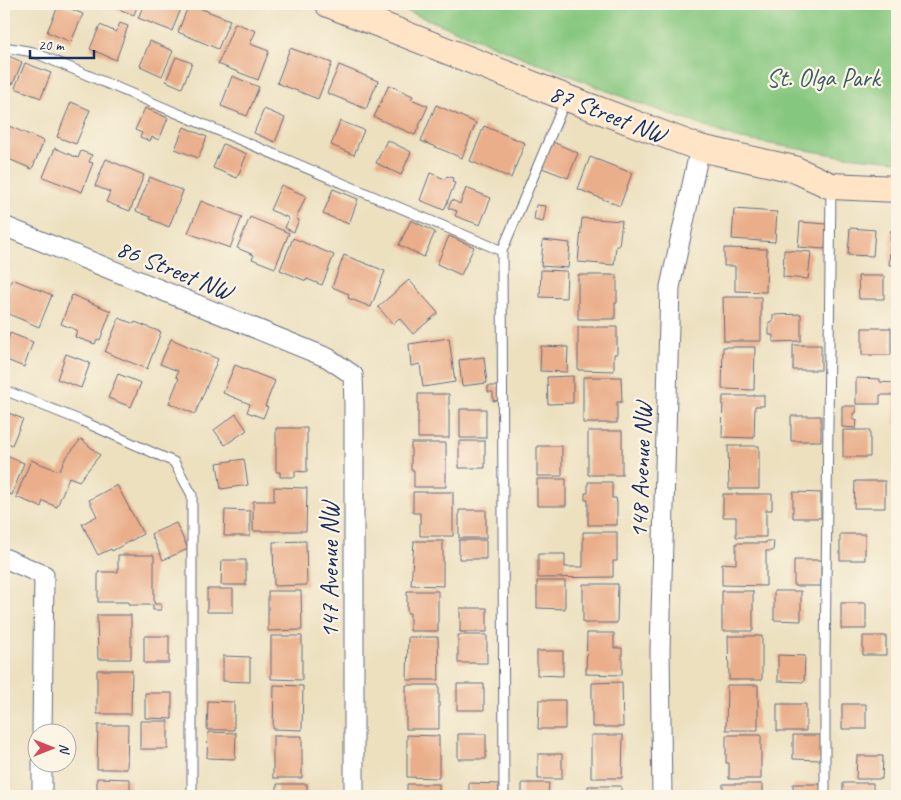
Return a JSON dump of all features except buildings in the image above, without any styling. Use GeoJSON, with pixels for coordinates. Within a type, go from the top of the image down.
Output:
{"type":"FeatureCollection","features":[{"type":"Feature","properties":{"kind":"street","name":"87 Street NW"},"geometry":{"type":"LineString","coordinates":[[328,4],[700,148],[794,169],[831,186],[897,189]]}},
{"type":"Feature","properties":{"kind":"street","name":"148 Avenue NW"},"geometry":{"type":"LineString","coordinates":[[662,796],[660,652],[670,286],[700,148]]}},
{"type":"Feature","properties":{"kind":"street","name":"86 Street NW"},"geometry":{"type":"LineString","coordinates":[[4,226],[328,358]]}},
{"type":"Feature","properties":{"kind":"street","name":"147 Avenue NW"},"geometry":{"type":"LineString","coordinates":[[328,358],[353,375],[354,796]]}},
{"type":"Feature","properties":{"kind":"street"},"geometry":{"type":"LineString","coordinates":[[4,558],[44,575],[42,722]]}},
{"type":"Feature","properties":{"kind":"street"},"geometry":{"type":"LineString","coordinates":[[42,772],[42,796]]}},
{"type":"Feature","properties":{"kind":"lane"},"geometry":{"type":"LineString","coordinates":[[4,46],[33,52],[502,250]]}},
{"type":"Feature","properties":{"kind":"lane"},"geometry":{"type":"LineString","coordinates":[[504,796],[502,250],[567,98]]}},
{"type":"Feature","properties":{"kind":"lane"},"geometry":{"type":"LineString","coordinates":[[825,796],[831,186]]}},
{"type":"Feature","properties":{"kind":"lane"},"geometry":{"type":"LineString","coordinates":[[4,390],[82,421],[174,462],[192,495],[192,796]]}},
{"type":"Feature","properties":{"kind":"green space","name":"St. Olga Park"},"geometry":{"type":"Polygon","coordinates":[[[389,4],[897,4],[897,161],[835,155],[736,138],[633,101],[389,4]]]}}]}
